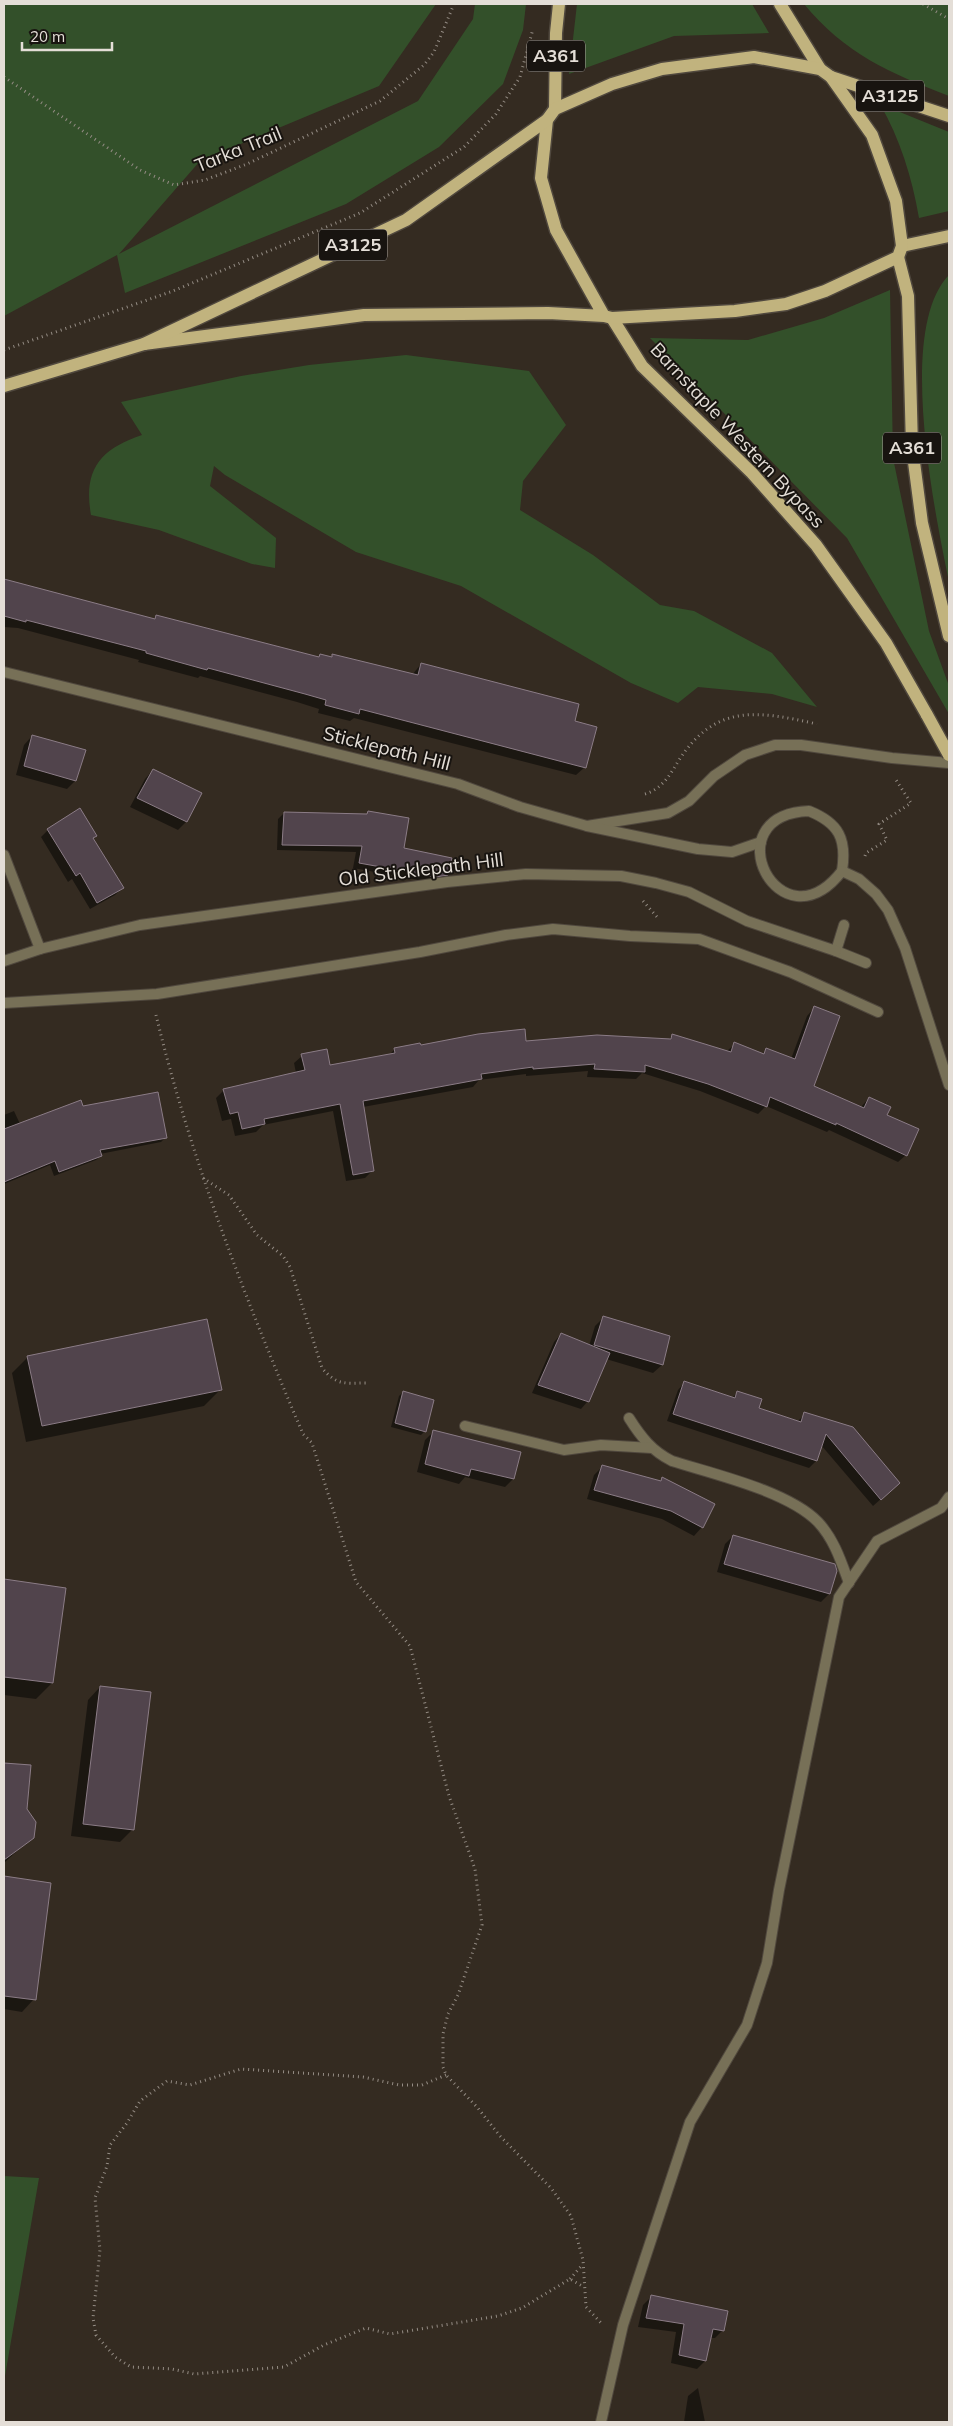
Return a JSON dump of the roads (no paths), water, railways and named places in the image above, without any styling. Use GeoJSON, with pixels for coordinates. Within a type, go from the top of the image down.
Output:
{"type":"FeatureCollection","features":[{"type":"Feature","properties":{"kind":"main road","name":"A361"},"geometry":{"type":"LineString","coordinates":[[555,109],[556,33],[559,4]]}},
{"type":"Feature","properties":{"kind":"main road"},"geometry":{"type":"LineString","coordinates":[[780,4],[820,69]]}},
{"type":"Feature","properties":{"kind":"main road"},"geometry":{"type":"LineString","coordinates":[[547,120],[555,109],[612,84],[662,69],[754,57],[820,69],[832,77],[872,135],[896,201],[900,251]]}},
{"type":"Feature","properties":{"kind":"main road","name":"A3125"},"geometry":{"type":"LineString","coordinates":[[832,77],[949,116]]}},
{"type":"Feature","properties":{"kind":"main road","name":"A3125"},"geometry":{"type":"LineString","coordinates":[[4,386],[144,344],[406,220],[547,120]]}},
{"type":"Feature","properties":{"kind":"main road","name":"Barnstaple Western Bypass"},"geometry":{"type":"LineString","coordinates":[[547,120],[541,178],[554,221],[565,247],[608,317],[642,366],[752,473],[816,545],[886,643],[949,755]]}},
{"type":"Feature","properties":{"kind":"main road"},"geometry":{"type":"LineString","coordinates":[[608,317],[736,311],[786,304],[825,291],[900,251],[949,236]]}},
{"type":"Feature","properties":{"kind":"main road","name":"A361"},"geometry":{"type":"LineString","coordinates":[[900,251],[908,296],[913,457],[922,523],[949,636]]}},
{"type":"Feature","properties":{"kind":"main road","name":"A3125"},"geometry":{"type":"LineString","coordinates":[[144,344],[364,315],[548,313],[608,317]]}},
{"type":"Feature","properties":{"kind":"street","name":"Sticklepath Hill"},"geometry":{"type":"LineString","coordinates":[[4,672],[458,784],[520,808],[587,826],[698,849],[732,852],[761,842]]}},
{"type":"Feature","properties":{"kind":"street"},"geometry":{"type":"LineString","coordinates":[[587,826],[668,813],[689,801],[714,776],[745,754],[775,745],[801,745],[892,758],[949,763]]}},
{"type":"Feature","properties":{"kind":"street"},"geometry":{"type":"LineString","coordinates":[[809,811],[830,821],[838,831],[843,845],[842,870],[827,888],[814,894],[800,896],[787,893],[774,886],[767,877],[760,858],[761,842],[765,832],[777,819],[794,812],[809,811]]}},
{"type":"Feature","properties":{"kind":"street"},"geometry":{"type":"LineString","coordinates":[[4,855],[40,949]]}},
{"type":"Feature","properties":{"kind":"street"},"geometry":{"type":"LineString","coordinates":[[842,870],[859,879],[876,894],[888,910],[905,948],[949,1085]]}},
{"type":"Feature","properties":{"kind":"street","name":"Old Sticklepath Hill"},"geometry":{"type":"LineString","coordinates":[[4,961],[40,949],[140,925],[447,882],[526,874],[621,876],[689,892],[747,921],[866,963]]}},
{"type":"Feature","properties":{"kind":"street"},"geometry":{"type":"LineString","coordinates":[[836,951],[844,926]]}},
{"type":"Feature","properties":{"kind":"street"},"geometry":{"type":"LineString","coordinates":[[4,1003],[151,994],[420,952],[506,935],[553,929],[699,939],[790,972],[878,1012]]}},
{"type":"Feature","properties":{"kind":"street"},"geometry":{"type":"LineString","coordinates":[[630,1418],[643,1440],[672,1460],[764,1491],[804,1510],[818,1523],[834,1545],[849,1583]]}},
{"type":"Feature","properties":{"kind":"street"},"geometry":{"type":"LineString","coordinates":[[465,1426],[564,1450],[601,1445],[652,1448]]}},
{"type":"Feature","properties":{"kind":"street"},"geometry":{"type":"LineString","coordinates":[[601,2422],[621,2336],[690,2122],[747,2025],[768,1964],[779,1890],[839,1597],[877,1540],[941,1508],[949,1497]]}}]}
